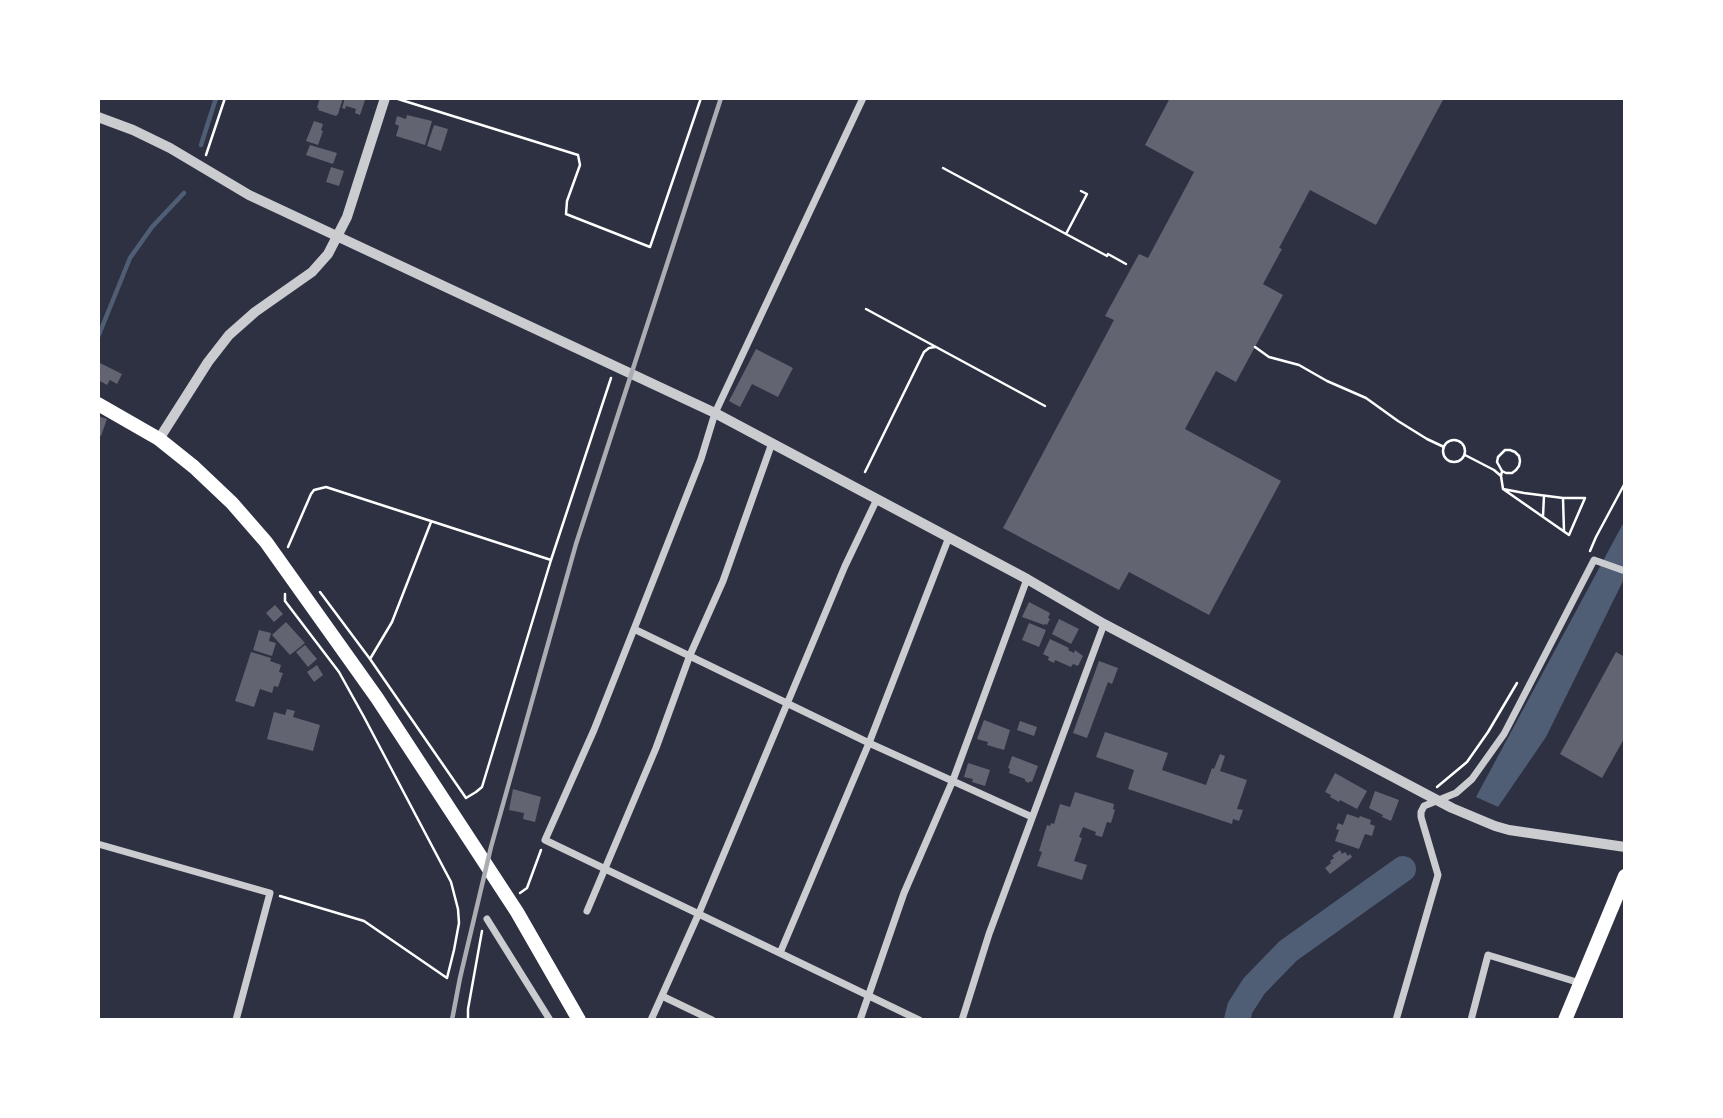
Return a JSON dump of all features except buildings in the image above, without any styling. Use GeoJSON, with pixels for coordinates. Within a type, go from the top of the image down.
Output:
{"type":"FeatureCollection","features":[{"type":"Feature","properties":{"kind":"highway"},"geometry":{"type":"LineString","coordinates":[[98,404],[159,439],[194,467],[232,503],[266,542],[377,698],[472,843],[517,912],[579,1020]]}},
{"type":"Feature","properties":{"kind":"highway"},"geometry":{"type":"LineString","coordinates":[[1565,1020],[1625,876]]}},
{"type":"Feature","properties":{"kind":"street"},"geometry":{"type":"LineString","coordinates":[[159,439],[208,362],[229,335],[254,312],[312,272],[328,254],[348,218],[385,98]]}},
{"type":"Feature","properties":{"kind":"street"},"geometry":{"type":"LineString","coordinates":[[863,98],[715,413],[701,459],[594,730],[545,840],[919,1020]]}},
{"type":"Feature","properties":{"kind":"street"},"geometry":{"type":"LineString","coordinates":[[98,117],[170,148],[248,195],[715,413],[1027,579],[1104,624],[1452,808],[1509,830],[1625,847]]}},
{"type":"Feature","properties":{"kind":"street"},"geometry":{"type":"LineString","coordinates":[[587,911],[656,748],[690,655],[723,581],[772,443]]}},
{"type":"Feature","properties":{"kind":"street"},"geometry":{"type":"LineString","coordinates":[[651,1020],[845,566],[877,499]]}},
{"type":"Feature","properties":{"kind":"street"},"geometry":{"type":"LineString","coordinates":[[780,953],[869,743],[949,537]]}},
{"type":"Feature","properties":{"kind":"street"},"geometry":{"type":"LineString","coordinates":[[1396,1020],[1438,875],[1421,817],[1424,806],[1456,793],[1472,779],[1504,734],[1594,560],[1625,571]]}},
{"type":"Feature","properties":{"kind":"street"},"geometry":{"type":"LineString","coordinates":[[860,1020],[904,893],[953,780],[1027,579]]}},
{"type":"Feature","properties":{"kind":"street"},"geometry":{"type":"LineString","coordinates":[[962,1020],[989,934],[1104,624]]}},
{"type":"Feature","properties":{"kind":"street"},"geometry":{"type":"LineString","coordinates":[[634,629],[869,743],[1032,817]]}},
{"type":"Feature","properties":{"kind":"street"},"geometry":{"type":"LineString","coordinates":[[98,844],[270,893],[236,1020]]}},
{"type":"Feature","properties":{"kind":"street"},"geometry":{"type":"LineString","coordinates":[[487,919],[550,1020]]}},
{"type":"Feature","properties":{"kind":"street"},"geometry":{"type":"LineString","coordinates":[[1471,1020],[1488,955],[1581,983]]}},
{"type":"Feature","properties":{"kind":"street"},"geometry":{"type":"LineString","coordinates":[[662,996],[712,1020]]}},
{"type":"Feature","properties":{"kind":"path"},"geometry":{"type":"LineString","coordinates":[[206,155],[225,98]]}},
{"type":"Feature","properties":{"kind":"path"},"geometry":{"type":"LineString","coordinates":[[396,98],[578,155],[580,166],[567,201],[566,214],[650,247],[701,98]]}},
{"type":"Feature","properties":{"kind":"path"},"geometry":{"type":"LineString","coordinates":[[943,168],[1126,264]]}},
{"type":"Feature","properties":{"kind":"path"},"geometry":{"type":"LineString","coordinates":[[1066,234],[1087,194],[1081,191]]}},
{"type":"Feature","properties":{"kind":"path"},"geometry":{"type":"LineString","coordinates":[[866,309],[1045,407]]}},
{"type":"Feature","properties":{"kind":"path"},"geometry":{"type":"LineString","coordinates":[[865,472],[924,352],[935,347]]}},
{"type":"Feature","properties":{"kind":"path"},"geometry":{"type":"LineString","coordinates":[[1255,347],[1269,356],[1299,365],[1366,398],[1398,421],[1444,447]]}},
{"type":"Feature","properties":{"kind":"path"},"geometry":{"type":"LineString","coordinates":[[466,798],[482,787],[551,560],[611,377]]}},
{"type":"Feature","properties":{"kind":"path"},"geometry":{"type":"LineString","coordinates":[[1455,440],[1465,449],[1465,455],[1456,463],[1450,462],[1443,453],[1444,447],[1455,440]]}},
{"type":"Feature","properties":{"kind":"path"},"geometry":{"type":"LineString","coordinates":[[1505,450],[1515,452],[1520,461],[1516,470],[1506,473],[1502,471],[1497,462],[1501,453],[1505,450]]}},
{"type":"Feature","properties":{"kind":"path"},"geometry":{"type":"LineString","coordinates":[[1465,455],[1494,470],[1500,476],[1503,489],[1569,535],[1585,498],[1524,494],[1503,489]]}},
{"type":"Feature","properties":{"kind":"path"},"geometry":{"type":"LineString","coordinates":[[1500,476],[1502,471]]}},
{"type":"Feature","properties":{"kind":"path"},"geometry":{"type":"LineString","coordinates":[[1588,557],[1595,537],[1625,483]]}},
{"type":"Feature","properties":{"kind":"path"},"geometry":{"type":"LineString","coordinates":[[282,563],[311,494],[314,489],[320,487],[551,560]]}},
{"type":"Feature","properties":{"kind":"path"},"geometry":{"type":"LineString","coordinates":[[1543,516],[1544,496]]}},
{"type":"Feature","properties":{"kind":"path"},"geometry":{"type":"LineString","coordinates":[[1563,498],[1564,531]]}},
{"type":"Feature","properties":{"kind":"path"},"geometry":{"type":"LineString","coordinates":[[370,659],[392,622],[431,522]]}},
{"type":"Feature","properties":{"kind":"path"},"geometry":{"type":"LineString","coordinates":[[270,893],[365,921],[447,978],[458,923],[458,909],[451,882],[365,717],[339,672],[285,601],[284,588]]}},
{"type":"Feature","properties":{"kind":"path"},"geometry":{"type":"LineString","coordinates":[[1434,788],[1467,762],[1521,675]]}},
{"type":"Feature","properties":{"kind":"water"},"geometry":{"type":"Polygon","coordinates":[[[1625,520],[1625,577],[1546,737],[1498,807],[1476,797],[1625,520]]]}},
{"type":"Feature","properties":{"kind":"waterway"},"geometry":{"type":"LineString","coordinates":[[201,145],[216,98]]}},
{"type":"Feature","properties":{"kind":"waterway"},"geometry":{"type":"LineString","coordinates":[[98,337],[130,258],[152,227],[184,193]]}},
{"type":"Feature","properties":{"kind":"waterway"},"geometry":{"type":"LineString","coordinates":[[1237,1020],[1240,1008],[1254,986],[1288,951],[1403,869]]}},
{"type":"Feature","properties":{"kind":"railway"},"geometry":{"type":"LineString","coordinates":[[452,1020],[491,847],[576,544],[721,98]]}}]}
